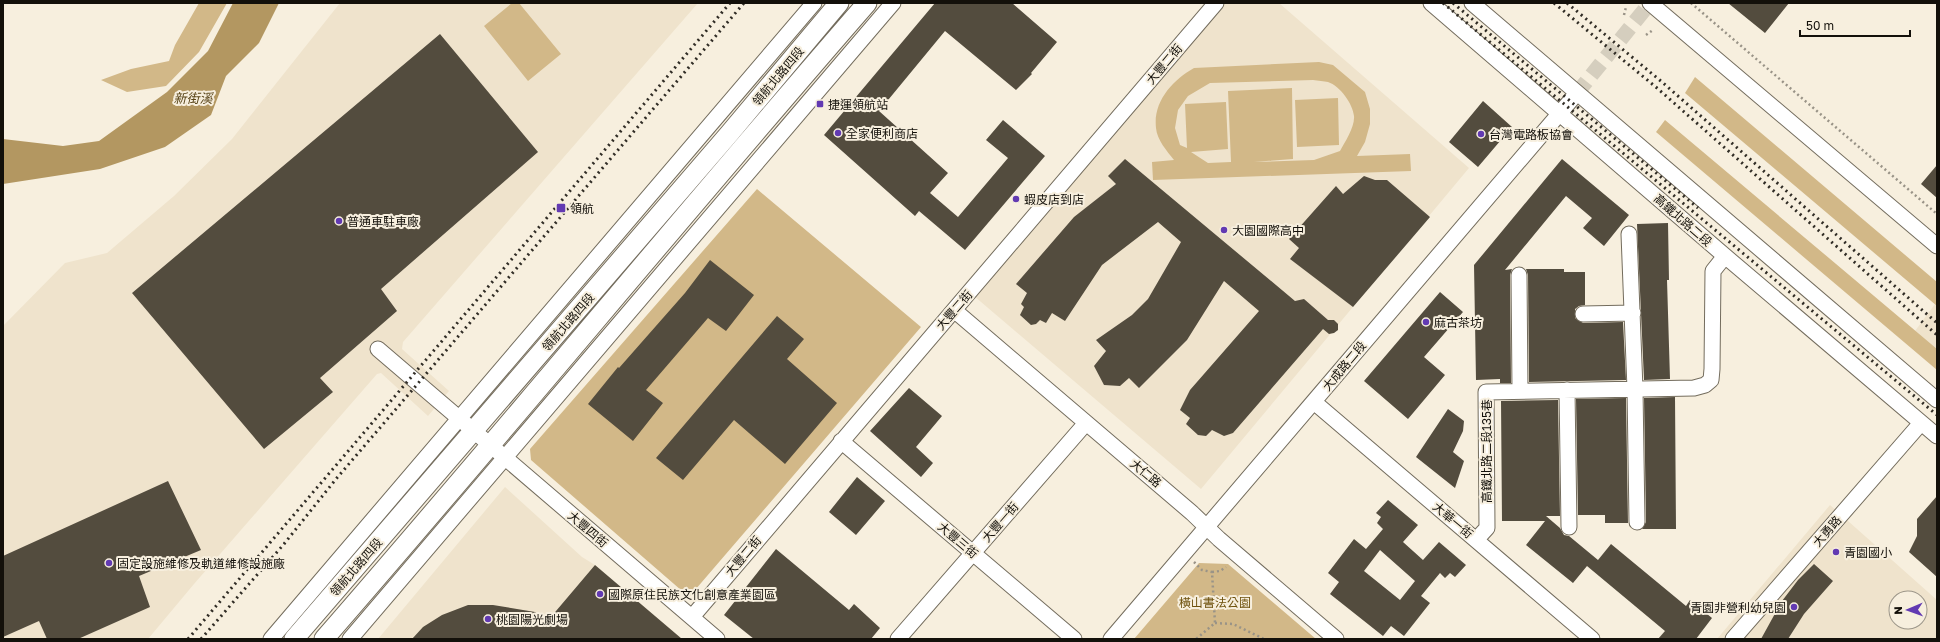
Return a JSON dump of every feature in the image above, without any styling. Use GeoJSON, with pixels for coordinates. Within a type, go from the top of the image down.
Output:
{"type":"FeatureCollection","features":[{"type":"Feature","properties":{"kind":"main road","name":"領航北路四段"},"geometry":{"type":"LineString","coordinates":[[294,639],[729,134],[839,3]]}},
{"type":"Feature","properties":{"kind":"main road","name":"領航北路四段"},"geometry":{"type":"LineString","coordinates":[[324,639],[498,452],[790,91],[867,3]]}},
{"type":"Feature","properties":{"kind":"street","name":"領航北路四段"},"geometry":{"type":"LineString","coordinates":[[271,639],[814,3]]}},
{"type":"Feature","properties":{"kind":"street","name":"領航北路四段"},"geometry":{"type":"LineString","coordinates":[[350,639],[498,452],[893,3]]}},
{"type":"Feature","properties":{"kind":"street","name":"大豐二街"},"geometry":{"type":"LineString","coordinates":[[692,617],[1216,3]]}},
{"type":"Feature","properties":{"kind":"street","name":"高鐵北路二段"},"geometry":{"type":"LineString","coordinates":[[1431,3],[1724,256],[1937,436]]}},
{"type":"Feature","properties":{"kind":"street"},"geometry":{"type":"LineString","coordinates":[[1472,3],[1937,400]]}},
{"type":"Feature","properties":{"kind":"street"},"geometry":{"type":"LineString","coordinates":[[1650,3],[1937,246]]}},
{"type":"Feature","properties":{"kind":"street","name":"大成路二段"},"geometry":{"type":"LineString","coordinates":[[1111,639],[1577,93]]}},
{"type":"Feature","properties":{"kind":"street"},"geometry":{"type":"LineString","coordinates":[[1629,234],[1635,389],[1636,522]]}},
{"type":"Feature","properties":{"kind":"street","name":"高鐵北路二段135巷"},"geometry":{"type":"LineString","coordinates":[[1476,540],[1487,528],[1486,392],[1694,388],[1705,385],[1711,380],[1713,271],[1724,256]]}},
{"type":"Feature","properties":{"kind":"street"},"geometry":{"type":"LineString","coordinates":[[1519,275],[1520,391]]}},
{"type":"Feature","properties":{"kind":"street","name":"大仁路"},"geometry":{"type":"LineString","coordinates":[[954,310],[1336,639]]}},
{"type":"Feature","properties":{"kind":"street"},"geometry":{"type":"LineString","coordinates":[[1583,314],[1633,313]]}},
{"type":"Feature","properties":{"kind":"street","name":"大豐四街"},"geometry":{"type":"LineString","coordinates":[[378,349],[717,639]]}},
{"type":"Feature","properties":{"kind":"street"},"geometry":{"type":"LineString","coordinates":[[1567,390],[1569,527]]}},
{"type":"Feature","properties":{"kind":"street","name":"大華一街"},"geometry":{"type":"LineString","coordinates":[[1314,402],[1592,639]]}},
{"type":"Feature","properties":{"kind":"street","name":"大豐一街"},"geometry":{"type":"LineString","coordinates":[[898,639],[1086,423]]}},
{"type":"Feature","properties":{"kind":"street","name":"大勇路"},"geometry":{"type":"LineString","coordinates":[[1733,639],[1921,423]]}},
{"type":"Feature","properties":{"kind":"street","name":"大豐三街"},"geometry":{"type":"LineString","coordinates":[[842,441],[1074,639]]}},
{"type":"Feature","properties":{"kind":"path"},"geometry":{"type":"LineString","coordinates":[[1691,3],[1937,214]]}},
{"type":"Feature","properties":{"kind":"path"},"geometry":{"type":"LineString","coordinates":[[1624,15],[1626,7]]}},
{"type":"Feature","properties":{"kind":"path"},"geometry":{"type":"LineString","coordinates":[[1646,35],[1653,30]]}},
{"type":"Feature","properties":{"kind":"path"},"geometry":{"type":"LineString","coordinates":[[1194,562],[1202,570],[1212,572],[1220,571],[1226,567]]}},
{"type":"Feature","properties":{"kind":"path"},"geometry":{"type":"LineString","coordinates":[[1212,572],[1215,623]]}},
{"type":"Feature","properties":{"kind":"path"},"geometry":{"type":"LineString","coordinates":[[1196,639],[1215,623],[1233,624],[1264,639]]}},
{"type":"Feature","properties":{"kind":"shaded area"},"geometry":{"type":"Polygon","coordinates":[[[340,3],[698,3],[403,342],[402,349],[449,391],[428,416],[381,373],[377,374],[148,639],[3,639],[3,326],[65,263],[107,253],[174,196],[232,139],[340,3]]]}},
{"type":"Feature","properties":{"kind":"shaded area","name":"大園國際高中"},"geometry":{"type":"Polygon","coordinates":[[[1223,3],[1279,3],[1469,168],[1201,489],[974,296],[1223,3]]]}},
{"type":"Feature","properties":{"kind":"shaded area"},"geometry":{"type":"Polygon","coordinates":[[[1935,304],[1937,306],[1937,349],[1915,331],[1935,304]]]}},
{"type":"Feature","properties":{"kind":"shaded area"},"geometry":{"type":"Polygon","coordinates":[[[505,487],[582,557],[595,565],[682,639],[378,639],[505,487]]]}},
{"type":"Feature","properties":{"kind":"shaded area","name":"青園國小"},"geometry":{"type":"Polygon","coordinates":[[[1830,505],[1926,590],[1888,590],[1888,630],[1928,630],[1928,592],[1937,600],[1937,639],[1717,639],[1830,505]]]}},
{"type":"Feature","properties":{"kind":"green space"},"geometry":{"type":"Polygon","coordinates":[[[199,3],[227,3],[199,52],[166,86],[127,92],[101,80],[131,69],[169,61],[175,45],[199,3]]]}},
{"type":"Feature","properties":{"kind":"green space"},"geometry":{"type":"Polygon","coordinates":[[[512,3],[519,3],[561,54],[528,81],[484,26],[512,3]]]}},
{"type":"Feature","properties":{"kind":"green space"},"geometry":{"type":"Polygon","coordinates":[[[1319,62],[1333,65],[1365,92],[1370,109],[1370,124],[1365,142],[1357,156],[1410,154],[1411,171],[1153,180],[1152,162],[1174,160],[1158,137],[1156,128],[1156,118],[1161,100],[1172,85],[1194,68],[1319,62]],[[1313,80],[1210,83],[1188,96],[1178,110],[1175,128],[1180,145],[1187,148],[1185,104],[1226,102],[1228,149],[1191,152],[1208,163],[1231,162],[1228,91],[1292,88],[1293,159],[1254,162],[1314,160],[1340,151],[1353,125],[1353,111],[1345,96],[1337,87],[1328,82],[1313,80]]]}},
{"type":"Feature","properties":{"kind":"green space"},"geometry":{"type":"Polygon","coordinates":[[[1695,77],[1937,282],[1937,306],[1685,93],[1695,77]]]}},
{"type":"Feature","properties":{"kind":"green space"},"geometry":{"type":"Polygon","coordinates":[[[1338,98],[1339,145],[1297,147],[1295,100],[1338,98]]]}},
{"type":"Feature","properties":{"kind":"green space"},"geometry":{"type":"Polygon","coordinates":[[[1665,120],[1937,349],[1937,370],[1656,132],[1665,120]]]}},
{"type":"Feature","properties":{"kind":"green space"},"geometry":{"type":"Polygon","coordinates":[[[757,189],[921,327],[689,597],[531,460],[530,449],[757,189]]]}},
{"type":"Feature","properties":{"kind":"green space","name":"橫山書法公園"},"geometry":{"type":"Polygon","coordinates":[[[1199,563],[1228,564],[1316,639],[1134,639],[1199,563]]]}},
{"type":"Feature","properties":{"kind":"water","name":"新街溪"},"geometry":{"type":"Polygon","coordinates":[[[233,3],[279,3],[259,43],[226,76],[211,115],[165,147],[100,169],[3,184],[3,139],[63,146],[99,141],[167,92],[208,51],[233,3]]]}},
{"type":"Feature","properties":{"kind":"building"},"geometry":{"type":"Polygon","coordinates":[[[935,3],[1012,3],[1057,42],[1031,73],[1032,74],[1016,90],[945,31],[879,111],[948,173],[930,193],[958,217],[1008,158],[986,140],[1003,120],[1045,156],[965,250],[919,211],[915,216],[824,135],[935,3]]]}},
{"type":"Feature","properties":{"kind":"building"},"geometry":{"type":"Polygon","coordinates":[[[1728,3],[1789,3],[1765,33],[1728,3]]]}},
{"type":"Feature","properties":{"kind":"building","name":"普通車駐車廠"},"geometry":{"type":"Polygon","coordinates":[[[440,34],[538,152],[381,289],[397,311],[320,378],[333,392],[264,449],[132,293],[440,34]]]}},
{"type":"Feature","properties":{"kind":"building","name":"台灣電路板協會"},"geometry":{"type":"Polygon","coordinates":[[[1483,101],[1512,127],[1478,167],[1449,142],[1483,101]]]}},
{"type":"Feature","properties":{"kind":"building"},"geometry":{"type":"Polygon","coordinates":[[[1125,159],[1295,301],[1304,299],[1328,320],[1334,320],[1338,324],[1338,330],[1334,333],[1329,334],[1323,329],[1233,433],[1224,436],[1212,430],[1206,436],[1198,435],[1186,424],[1190,418],[1180,410],[1190,390],[1259,311],[1224,281],[1187,340],[1139,388],[1129,378],[1120,386],[1104,385],[1094,366],[1106,351],[1096,340],[1132,315],[1148,299],[1181,242],[1158,222],[1102,265],[1065,321],[1052,313],[1046,323],[1040,320],[1036,324],[1031,325],[1020,315],[1024,307],[1021,304],[1027,293],[1016,284],[1074,217],[1116,184],[1108,176],[1125,159]]]}},
{"type":"Feature","properties":{"kind":"building"},"geometry":{"type":"Polygon","coordinates":[[[1562,159],[1629,215],[1604,246],[1583,228],[1592,218],[1566,196],[1505,270],[1512,269],[1510,275],[1511,383],[1500,383],[1500,379],[1476,380],[1474,265],[1562,159]]]}},
{"type":"Feature","properties":{"kind":"building"},"geometry":{"type":"Polygon","coordinates":[[[1937,165],[1937,198],[1921,184],[1937,165]]]}},
{"type":"Feature","properties":{"kind":"building"},"geometry":{"type":"Polygon","coordinates":[[[1364,176],[1375,180],[1387,180],[1430,217],[1353,307],[1290,259],[1299,248],[1289,239],[1336,186],[1343,194],[1364,176]]]}},
{"type":"Feature","properties":{"kind":"building"},"geometry":{"type":"Polygon","coordinates":[[[1668,223],[1669,280],[1667,280],[1670,379],[1644,380],[1637,224],[1668,223]]]}},
{"type":"Feature","properties":{"kind":"building"},"geometry":{"type":"Polygon","coordinates":[[[710,260],[754,295],[726,331],[708,318],[646,390],[663,403],[633,441],[588,404],[618,367],[619,368],[685,293],[710,260]]]}},
{"type":"Feature","properties":{"kind":"building"},"geometry":{"type":"Polygon","coordinates":[[[1526,269],[1564,269],[1564,272],[1585,272],[1585,305],[1579,306],[1575,309],[1575,318],[1583,323],[1623,322],[1626,380],[1529,382],[1528,275],[1526,269]]]}},
{"type":"Feature","properties":{"kind":"building"},"geometry":{"type":"Polygon","coordinates":[[[1440,292],[1463,312],[1424,357],[1445,375],[1408,419],[1364,381],[1440,292]]]}},
{"type":"Feature","properties":{"kind":"building"},"geometry":{"type":"Polygon","coordinates":[[[777,316],[804,339],[787,359],[837,403],[785,464],[734,420],[683,480],[656,458],[777,316]]]}},
{"type":"Feature","properties":{"kind":"building"},"geometry":{"type":"Polygon","coordinates":[[[909,388],[942,416],[916,447],[933,463],[921,477],[870,431],[909,388]]]}},
{"type":"Feature","properties":{"kind":"building"},"geometry":{"type":"Polygon","coordinates":[[[1675,397],[1676,529],[1642,529],[1646,522],[1644,398],[1675,397]]]}},
{"type":"Feature","properties":{"kind":"building"},"geometry":{"type":"Polygon","coordinates":[[[1626,398],[1628,523],[1605,523],[1605,515],[1578,515],[1576,399],[1626,398]]]}},
{"type":"Feature","properties":{"kind":"building"},"geometry":{"type":"Polygon","coordinates":[[[1558,400],[1560,516],[1546,516],[1560,528],[1564,535],[1569,536],[1598,560],[1611,544],[1686,606],[1690,600],[1712,618],[1696,639],[1658,639],[1665,631],[1587,566],[1573,583],[1526,545],[1545,521],[1502,521],[1501,401],[1558,400]]]}},
{"type":"Feature","properties":{"kind":"building"},"geometry":{"type":"Polygon","coordinates":[[[1448,409],[1464,421],[1463,431],[1453,452],[1464,461],[1455,488],[1416,457],[1448,409]]]}},
{"type":"Feature","properties":{"kind":"building"},"geometry":{"type":"Polygon","coordinates":[[[857,477],[885,501],[856,535],[829,512],[857,477]]]}},
{"type":"Feature","properties":{"kind":"building"},"geometry":{"type":"Polygon","coordinates":[[[168,481],[201,550],[139,576],[150,607],[78,639],[47,639],[39,621],[3,637],[3,556],[168,481]]]}},
{"type":"Feature","properties":{"kind":"building"},"geometry":{"type":"Polygon","coordinates":[[[1937,496],[1937,577],[1909,552],[1917,536],[1917,519],[1937,496]]]}},
{"type":"Feature","properties":{"kind":"building"},"geometry":{"type":"Polygon","coordinates":[[[1388,500],[1418,525],[1403,542],[1423,560],[1439,542],[1466,565],[1455,577],[1450,573],[1445,578],[1440,573],[1421,596],[1430,603],[1404,636],[1391,626],[1383,636],[1330,594],[1339,582],[1328,573],[1354,539],[1366,549],[1383,529],[1377,523],[1381,517],[1376,513],[1388,500]],[[1380,550],[1364,571],[1400,600],[1415,581],[1380,550]]]}},
{"type":"Feature","properties":{"kind":"building"},"geometry":{"type":"Polygon","coordinates":[[[776,549],[849,610],[854,604],[880,628],[871,639],[754,639],[724,615],[776,549]]]}},
{"type":"Feature","properties":{"kind":"building","name":"青園非營利幼兒園"},"geometry":{"type":"Polygon","coordinates":[[[1814,564],[1833,581],[1804,614],[1788,639],[1761,639],[1782,601],[1798,580],[1814,564]]]}},
{"type":"Feature","properties":{"kind":"building"},"geometry":{"type":"Polygon","coordinates":[[[595,565],[682,639],[412,639],[423,627],[442,615],[468,605],[493,605],[535,612],[545,624],[595,565]]]}},
{"type":"Feature","properties":{"kind":"tunnel"},"geometry":{"type":"LineString","coordinates":[[1577,93],[1650,3]]}},
{"type":"Feature","properties":{"kind":"railway"},"geometry":{"type":"LineString","coordinates":[[188,639],[730,3]]}},
{"type":"Feature","properties":{"kind":"railway"},"geometry":{"type":"LineString","coordinates":[[201,639],[284,544],[336,479],[744,3]]}},
{"type":"Feature","properties":{"kind":"railway"},"geometry":{"type":"LineString","coordinates":[[1443,3],[1937,415]]}},
{"type":"Feature","properties":{"kind":"railway"},"geometry":{"type":"LineString","coordinates":[[1453,3],[1698,208]]}},
{"type":"Feature","properties":{"kind":"railway"},"geometry":{"type":"LineString","coordinates":[[1554,3],[1657,88],[1937,335]]}},
{"type":"Feature","properties":{"kind":"railway"},"geometry":{"type":"LineString","coordinates":[[1567,3],[1662,82],[1937,323]]}},
{"type":"Feature","properties":{"kind":"place","name":"捷運領航站"},"geometry":{"type":"Point","coordinates":[820,104]}},
{"type":"Feature","properties":{"kind":"place","name":"全家便利商店"},"geometry":{"type":"Point","coordinates":[838,133]}},
{"type":"Feature","properties":{"kind":"place","name":"台灣電路板協會"},"geometry":{"type":"Point","coordinates":[1481,134]}},
{"type":"Feature","properties":{"kind":"place","name":"蝦皮店到店"},"geometry":{"type":"Point","coordinates":[1016,199]}},
{"type":"Feature","properties":{"kind":"place","name":"領航"},"geometry":{"type":"Point","coordinates":[561,208]}},
{"type":"Feature","properties":{"kind":"place","name":"普通車駐車廠"},"geometry":{"type":"Point","coordinates":[339,221]}},
{"type":"Feature","properties":{"kind":"place","name":"大園國際高中"},"geometry":{"type":"Point","coordinates":[1224,230]}},
{"type":"Feature","properties":{"kind":"place","name":"麻古茶坊"},"geometry":{"type":"Point","coordinates":[1426,322]}},
{"type":"Feature","properties":{"kind":"place","name":"青園國小"},"geometry":{"type":"Point","coordinates":[1836,552]}},
{"type":"Feature","properties":{"kind":"place","name":"固定設施維修及軌道維修設施廠"},"geometry":{"type":"Point","coordinates":[109,563]}},
{"type":"Feature","properties":{"kind":"place","name":"國際原住民族文化創意產業園區"},"geometry":{"type":"Point","coordinates":[600,594]}},
{"type":"Feature","properties":{"kind":"place","name":"青園非營利幼兒園"},"geometry":{"type":"Point","coordinates":[1794,607]}},
{"type":"Feature","properties":{"kind":"place","name":"桃園陽光劇場"},"geometry":{"type":"Point","coordinates":[488,619]}}]}
